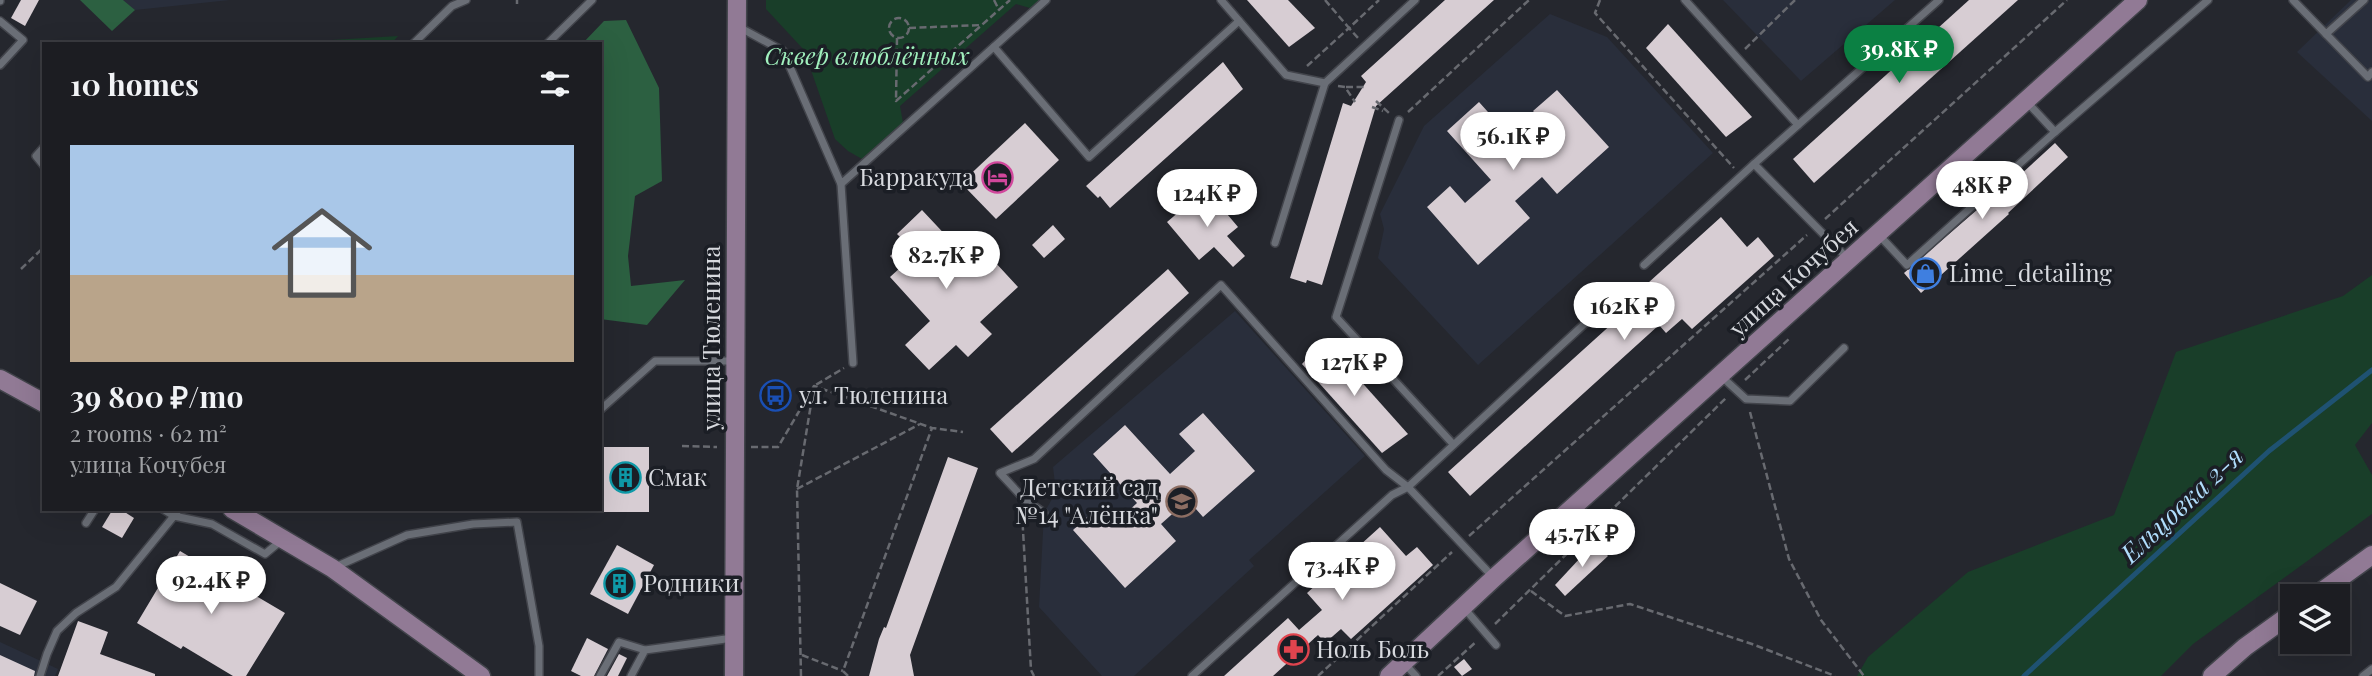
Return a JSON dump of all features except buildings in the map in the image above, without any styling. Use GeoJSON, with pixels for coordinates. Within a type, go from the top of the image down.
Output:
{"type":"FeatureCollection","features":[{"type":"Feature","properties":{"kind":"street","name":"улица Тюленина"},"geometry":{"type":"LineString","coordinates":[[734,676],[737,0]]}},
{"type":"Feature","properties":{"kind":"street","name":"улица Кочубея"},"geometry":{"type":"LineString","coordinates":[[1389,676],[1410,669],[1464,607],[1494,578],[2138,0]]}},
{"type":"Feature","properties":{"kind":"street"},"geometry":{"type":"LineString","coordinates":[[0,379],[42,403]]}},
{"type":"Feature","properties":{"kind":"street"},"geometry":{"type":"LineString","coordinates":[[236,511],[332,568],[481,676]]}},
{"type":"Feature","properties":{"kind":"street"},"geometry":{"type":"LineString","coordinates":[[2333,584],[2372,555]]}},
{"type":"Feature","properties":{"kind":"street"},"geometry":{"type":"LineString","coordinates":[[2212,676],[2280,621]]}},
{"type":"Feature","properties":{"kind":"lane"},"geometry":{"type":"LineString","coordinates":[[415,42],[452,6],[466,0]]}},
{"type":"Feature","properties":{"kind":"lane"},"geometry":{"type":"LineString","coordinates":[[549,42],[592,0]]}},
{"type":"Feature","properties":{"kind":"lane"},"geometry":{"type":"LineString","coordinates":[[841,184],[1046,0]]}},
{"type":"Feature","properties":{"kind":"lane"},"geometry":{"type":"LineString","coordinates":[[1221,0],[1286,75],[1325,83]]}},
{"type":"Feature","properties":{"kind":"lane"},"geometry":{"type":"LineString","coordinates":[[1275,243],[1325,83],[1415,0]]}},
{"type":"Feature","properties":{"kind":"lane"},"geometry":{"type":"LineString","coordinates":[[1685,0],[1798,125]]}},
{"type":"Feature","properties":{"kind":"lane"},"geometry":{"type":"LineString","coordinates":[[1644,265],[1939,0]]}},
{"type":"Feature","properties":{"kind":"lane"},"geometry":{"type":"LineString","coordinates":[[1879,235],[1907,265],[2054,132],[2208,0]]}},
{"type":"Feature","properties":{"kind":"lane"},"geometry":{"type":"LineString","coordinates":[[2293,0],[2368,76],[2372,72]]}},
{"type":"Feature","properties":{"kind":"lane"},"geometry":{"type":"LineString","coordinates":[[2326,34],[2364,0]]}},
{"type":"Feature","properties":{"kind":"lane"},"geometry":{"type":"LineString","coordinates":[[0,21],[23,40],[0,65]]}},
{"type":"Feature","properties":{"kind":"lane"},"geometry":{"type":"LineString","coordinates":[[994,47],[1089,157],[1240,21]]}},
{"type":"Feature","properties":{"kind":"lane"},"geometry":{"type":"LineString","coordinates":[[737,26],[783,51],[841,184],[853,362]]}},
{"type":"Feature","properties":{"kind":"lane"},"geometry":{"type":"LineString","coordinates":[[2026,101],[2054,132]]}},
{"type":"Feature","properties":{"kind":"lane"},"geometry":{"type":"LineString","coordinates":[[1399,120],[1336,317],[1453,443]]}},
{"type":"Feature","properties":{"kind":"lane"},"geometry":{"type":"LineString","coordinates":[[42,149],[36,156],[42,164]]}},
{"type":"Feature","properties":{"kind":"lane"},"geometry":{"type":"LineString","coordinates":[[1961,160],[1989,191]]}},
{"type":"Feature","properties":{"kind":"lane"},"geometry":{"type":"LineString","coordinates":[[1754,164],[1850,261]]}},
{"type":"Feature","properties":{"kind":"lane"},"geometry":{"type":"LineString","coordinates":[[1044,513],[1025,500],[1000,473],[1034,459],[1221,285],[1262,337],[1386,470],[1408,487],[1494,578]]}},
{"type":"Feature","properties":{"kind":"lane"},"geometry":{"type":"LineString","coordinates":[[1192,676],[1391,495],[1408,487],[1606,304]]}},
{"type":"Feature","properties":{"kind":"lane"},"geometry":{"type":"LineString","coordinates":[[1721,376],[1746,399],[1790,401],[1844,348]]}},
{"type":"Feature","properties":{"kind":"lane"},"geometry":{"type":"LineString","coordinates":[[602,408],[655,361],[737,362]]}},
{"type":"Feature","properties":{"kind":"lane"},"geometry":{"type":"LineString","coordinates":[[86,523],[94,511]]}},
{"type":"Feature","properties":{"kind":"lane"},"geometry":{"type":"LineString","coordinates":[[40,676],[57,631],[76,613],[116,587],[177,513],[212,524],[265,554],[284,538]]}},
{"type":"Feature","properties":{"kind":"lane"},"geometry":{"type":"LineString","coordinates":[[332,568],[407,535],[473,524],[517,522],[539,646],[539,676]]}},
{"type":"Feature","properties":{"kind":"lane"},"geometry":{"type":"LineString","coordinates":[[1464,607],[1496,645]]}},
{"type":"Feature","properties":{"kind":"lane"},"geometry":{"type":"LineString","coordinates":[[600,676],[620,642],[645,650],[733,638]]}},
{"type":"Feature","properties":{"kind":"lane"},"geometry":{"type":"LineString","coordinates":[[631,676],[645,650]]}},
{"type":"Feature","properties":{"kind":"lane"},"geometry":{"type":"LineString","coordinates":[[2363,676],[2372,669]]}},
{"type":"Feature","properties":{"kind":"path"},"geometry":{"type":"LineString","coordinates":[[994,0],[999,10]]}},
{"type":"Feature","properties":{"kind":"path"},"geometry":{"type":"LineString","coordinates":[[897,38],[896,101],[1010,0]]}},
{"type":"Feature","properties":{"kind":"path"},"geometry":{"type":"LineString","coordinates":[[1325,0],[1349,28]]}},
{"type":"Feature","properties":{"kind":"path"},"geometry":{"type":"LineString","coordinates":[[1295,77],[1379,0]]}},
{"type":"Feature","properties":{"kind":"path"},"geometry":{"type":"LineString","coordinates":[[1372,107],[1399,120],[1529,0]]}},
{"type":"Feature","properties":{"kind":"path"},"geometry":{"type":"LineString","coordinates":[[1600,0],[1595,13],[1741,176]]}},
{"type":"Feature","properties":{"kind":"path"},"geometry":{"type":"LineString","coordinates":[[1737,57],[1795,0]]}},
{"type":"Feature","properties":{"kind":"path"},"geometry":{"type":"LineString","coordinates":[[1318,676],[1462,542],[2067,0]]}},
{"type":"Feature","properties":{"kind":"path"},"geometry":{"type":"LineString","coordinates":[[903,19],[909,28],[904,37],[897,38],[891,35],[889,30],[893,20],[903,19]]}},
{"type":"Feature","properties":{"kind":"path"},"geometry":{"type":"LineString","coordinates":[[909,28],[982,25]]}},
{"type":"Feature","properties":{"kind":"path"},"geometry":{"type":"LineString","coordinates":[[1325,83],[1364,87]]}},
{"type":"Feature","properties":{"kind":"path"},"geometry":{"type":"LineString","coordinates":[[1345,87],[1354,102]]}},
{"type":"Feature","properties":{"kind":"path"},"geometry":{"type":"LineString","coordinates":[[1376,101],[1386,112]]}},
{"type":"Feature","properties":{"kind":"path"},"geometry":{"type":"LineString","coordinates":[[21,269],[42,249]]}},
{"type":"Feature","properties":{"kind":"path"},"geometry":{"type":"LineString","coordinates":[[1438,676],[1531,590],[1793,335]]}},
{"type":"Feature","properties":{"kind":"path"},"geometry":{"type":"LineString","coordinates":[[778,447],[814,386],[853,362]]}},
{"type":"Feature","properties":{"kind":"path"},"geometry":{"type":"LineString","coordinates":[[814,386],[932,428],[963,432]]}},
{"type":"Feature","properties":{"kind":"path"},"geometry":{"type":"LineString","coordinates":[[802,676],[797,489],[814,386]]}},
{"type":"Feature","properties":{"kind":"path"},"geometry":{"type":"LineString","coordinates":[[1746,399],[1789,559],[1821,620],[1864,676]]}},
{"type":"Feature","properties":{"kind":"path"},"geometry":{"type":"LineString","coordinates":[[797,489],[920,424]]}},
{"type":"Feature","properties":{"kind":"path"},"geometry":{"type":"LineString","coordinates":[[843,671],[932,428]]}},
{"type":"Feature","properties":{"kind":"path"},"geometry":{"type":"LineString","coordinates":[[1025,500],[1021,516],[1031,670],[1034,676]]}},
{"type":"Feature","properties":{"kind":"path"},"geometry":{"type":"LineString","coordinates":[[1531,590],[1565,616],[1630,604],[1752,644],[1835,676]]}},
{"type":"Feature","properties":{"kind":"path"},"geometry":{"type":"LineString","coordinates":[[802,655],[843,671],[848,676]]}},
{"type":"Feature","properties":{"kind":"shaded area"},"geometry":{"type":"Polygon","coordinates":[[[123,0],[230,0],[135,10],[123,0]]]}},
{"type":"Feature","properties":{"kind":"shaded area"},"geometry":{"type":"Polygon","coordinates":[[[1723,0],[1895,0],[1801,81],[1723,0]]]}},
{"type":"Feature","properties":{"kind":"shaded area"},"geometry":{"type":"Polygon","coordinates":[[[2351,0],[2372,0],[2372,121],[2297,52],[2351,0]]]}},
{"type":"Feature","properties":{"kind":"shaded area"},"geometry":{"type":"Polygon","coordinates":[[[1550,14],[1607,37],[1713,153],[1478,365],[1378,258],[1384,229],[1380,214],[1424,126],[1550,14]]]}},
{"type":"Feature","properties":{"kind":"shaded area","name":"Детский сад №14 \"Алёнка\""},"geometry":{"type":"Polygon","coordinates":[[[1235,311],[1365,456],[1249,560],[1254,566],[1134,676],[1102,676],[1039,607],[1044,513],[1056,492],[1053,467],[1235,311]]]}},
{"type":"Feature","properties":{"kind":"shaded area"},"geometry":{"type":"Polygon","coordinates":[[[0,642],[58,669],[55,676],[0,676],[0,642]]]}},
{"type":"Feature","properties":{"kind":"green space"},"geometry":{"type":"Polygon","coordinates":[[[80,0],[123,0],[135,10],[112,31],[80,0]]]}},
{"type":"Feature","properties":{"kind":"green space","name":"Сквер влюблённых"},"geometry":{"type":"Polygon","coordinates":[[[766,0],[1043,0],[1030,8],[1016,4],[900,106],[903,123],[862,159],[835,139],[804,50],[766,9],[766,0]]]}},
{"type":"Feature","properties":{"kind":"green space"},"geometry":{"type":"Polygon","coordinates":[[[626,20],[659,88],[662,181],[635,196],[628,256],[631,286],[685,280],[647,325],[602,319],[602,42],[584,42],[604,21],[626,20]]]}},
{"type":"Feature","properties":{"kind":"green space"},"geometry":{"type":"Polygon","coordinates":[[[398,36],[393,42],[299,42],[398,36]]]}},
{"type":"Feature","properties":{"kind":"green space"},"geometry":{"type":"Polygon","coordinates":[[[2372,275],[2372,423],[2355,445],[2372,475],[2372,514],[2193,644],[2161,676],[1857,676],[1868,657],[1968,572],[2114,515],[2176,352],[2343,296],[2372,275]]]}},
{"type":"Feature","properties":{"kind":"waterway","name":"Ельцовка 2-я"},"geometry":{"type":"LineString","coordinates":[[2024,676],[2269,451],[2372,370]]}},
{"type":"Feature","properties":{"kind":"place","name":"Барракуда"},"geometry":{"type":"Point","coordinates":[997,178]}},
{"type":"Feature","properties":{"kind":"place","name":"Lime_detailing"},"geometry":{"type":"Point","coordinates":[1926,274]}},
{"type":"Feature","properties":{"kind":"place","name":"ул. Тюленина"},"geometry":{"type":"Point","coordinates":[776,396]}},
{"type":"Feature","properties":{"kind":"place","name":"Смак"},"geometry":{"type":"Point","coordinates":[625,478]}},
{"type":"Feature","properties":{"kind":"place","name":"Детский сад №14 \"Алёнка\""},"geometry":{"type":"Point","coordinates":[1181,502]}},
{"type":"Feature","properties":{"kind":"place","name":"Родники"},"geometry":{"type":"Point","coordinates":[620,584]}},
{"type":"Feature","properties":{"kind":"place","name":"Ноль Боль"},"geometry":{"type":"Point","coordinates":[1293,650]}}]}
